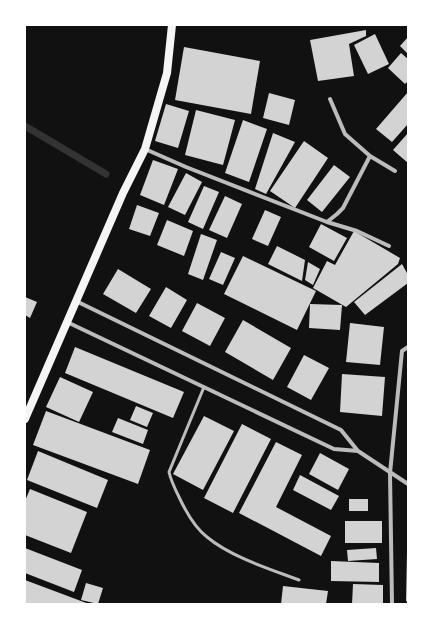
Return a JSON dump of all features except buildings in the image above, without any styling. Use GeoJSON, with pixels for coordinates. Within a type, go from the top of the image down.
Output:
{"type":"FeatureCollection","features":[{"type":"Feature","properties":{"kind":"main road"},"geometry":{"type":"LineString","coordinates":[[25,419],[123,193],[144,149],[167,73],[172,25]]}},
{"type":"Feature","properties":{"kind":"street"},"geometry":{"type":"LineString","coordinates":[[330,99],[345,134],[370,156],[395,171]]}},
{"type":"Feature","properties":{"kind":"street"},"geometry":{"type":"LineString","coordinates":[[144,149],[327,222],[358,231],[389,246]]}},
{"type":"Feature","properties":{"kind":"street"},"geometry":{"type":"LineString","coordinates":[[327,222],[343,208],[370,156]]}},
{"type":"Feature","properties":{"kind":"street"},"geometry":{"type":"LineString","coordinates":[[76,301],[341,430],[358,451],[408,484]]}},
{"type":"Feature","properties":{"kind":"street"},"geometry":{"type":"LineString","coordinates":[[67,322],[334,449],[358,451]]}},
{"type":"Feature","properties":{"kind":"street"},"geometry":{"type":"LineString","coordinates":[[393,604],[390,473],[402,351],[408,347]]}},
{"type":"Feature","properties":{"kind":"lane"},"geometry":{"type":"LineString","coordinates":[[204,387],[169,472],[170,478],[185,510],[207,537],[228,550],[299,580]]}},
{"type":"Feature","properties":{"kind":"waterway"},"geometry":{"type":"LineString","coordinates":[[25,126],[106,174]]}}]}
